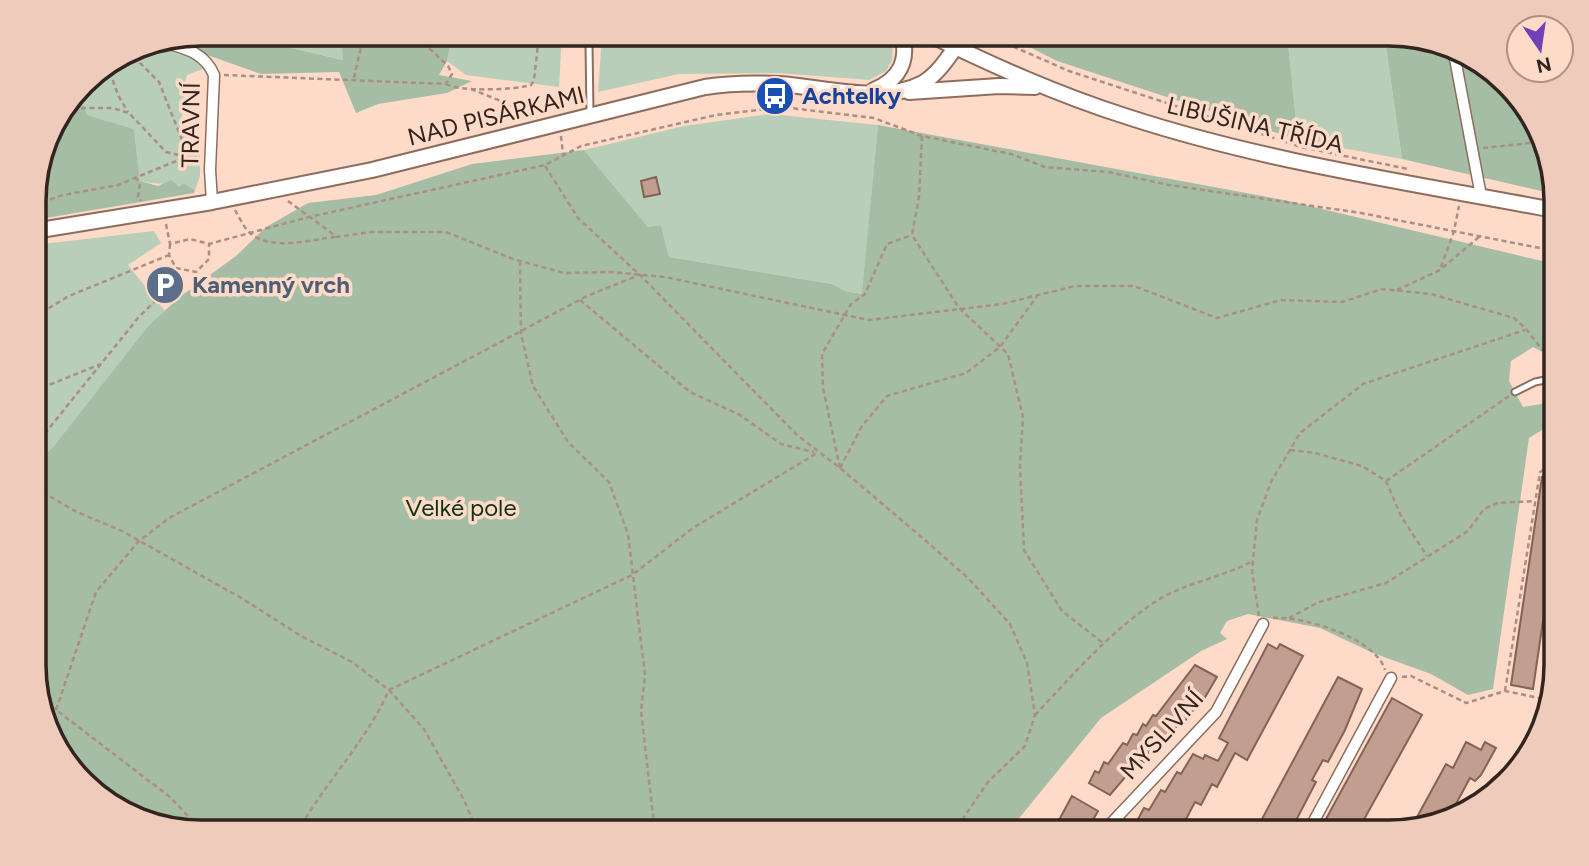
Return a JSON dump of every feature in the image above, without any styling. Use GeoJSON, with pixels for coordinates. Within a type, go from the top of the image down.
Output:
{"type":"FeatureCollection","features":[{"type":"Feature","properties":{"kind":"street"},"geometry":{"type":"LineString","coordinates":[[869,92],[886,84],[900,71],[905,53],[904,46]]}},
{"type":"Feature","properties":{"kind":"street","name":"LIBUŠINA TŘÍDA"},"geometry":{"type":"LineString","coordinates":[[952,46],[1050,89],[1129,118],[1225,144],[1544,208]]}},
{"type":"Feature","properties":{"kind":"street","name":"TRAVNÍ"},"geometry":{"type":"LineString","coordinates":[[178,47],[199,54],[210,64],[214,75],[210,170],[212,202]]}},
{"type":"Feature","properties":{"kind":"street","name":"NAD PISÁRKAMI"},"geometry":{"type":"LineString","coordinates":[[46,229],[163,211],[385,167],[557,125],[673,93],[722,84],[778,84],[869,92],[920,84],[934,75],[956,48]]}},
{"type":"Feature","properties":{"kind":"street"},"geometry":{"type":"LineString","coordinates":[[1455,60],[1481,196]]}},
{"type":"Feature","properties":{"kind":"street"},"geometry":{"type":"LineString","coordinates":[[869,92],[937,92],[1010,86],[1050,89]]}},
{"type":"Feature","properties":{"kind":"street","name":"MYSLIVNÍ"},"geometry":{"type":"LineString","coordinates":[[1114,820],[1216,712],[1267,621]]}},
{"type":"Feature","properties":{"kind":"street"},"geometry":{"type":"LineString","coordinates":[[1314,820],[1391,678]]}},
{"type":"Feature","properties":{"kind":"lane"},"geometry":{"type":"LineString","coordinates":[[589,46],[590,116]]}},
{"type":"Feature","properties":{"kind":"lane"},"geometry":{"type":"LineString","coordinates":[[1515,392],[1544,380]]}},
{"type":"Feature","properties":{"kind":"path"},"geometry":{"type":"LineString","coordinates":[[354,79],[361,46]]}},
{"type":"Feature","properties":{"kind":"path"},"geometry":{"type":"LineString","coordinates":[[427,46],[448,66],[452,75],[446,84]]}},
{"type":"Feature","properties":{"kind":"path"},"geometry":{"type":"LineString","coordinates":[[214,75],[446,84],[453,88],[470,89],[531,85],[538,46]]}},
{"type":"Feature","properties":{"kind":"path"},"geometry":{"type":"LineString","coordinates":[[1012,46],[1069,71],[1301,147],[1402,166],[1415,172]]}},
{"type":"Feature","properties":{"kind":"path"},"geometry":{"type":"LineString","coordinates":[[136,59],[159,82],[182,140],[190,152],[210,170]]}},
{"type":"Feature","properties":{"kind":"path"},"geometry":{"type":"LineString","coordinates":[[111,74],[118,95],[129,113],[166,152],[199,159]]}},
{"type":"Feature","properties":{"kind":"path"},"geometry":{"type":"LineString","coordinates":[[470,89],[518,108],[551,114],[557,125],[563,154]]}},
{"type":"Feature","properties":{"kind":"path"},"geometry":{"type":"LineString","coordinates":[[170,244],[190,239],[209,244],[309,217],[545,165],[581,146],[716,115],[782,107],[874,118],[922,136],[1010,153],[1045,167],[1108,172],[1169,185],[1361,212],[1544,249]]}},
{"type":"Feature","properties":{"kind":"path"},"geometry":{"type":"LineString","coordinates":[[77,108],[112,108],[129,113]]}},
{"type":"Feature","properties":{"kind":"path"},"geometry":{"type":"LineString","coordinates":[[922,136],[919,197],[912,235],[959,308],[1007,354],[1023,417],[1020,466],[1024,551],[1062,611],[1103,643]]}},
{"type":"Feature","properties":{"kind":"path"},"geometry":{"type":"LineString","coordinates":[[1473,149],[1533,143]]}},
{"type":"Feature","properties":{"kind":"path"},"geometry":{"type":"LineString","coordinates":[[46,201],[118,185],[190,156]]}},
{"type":"Feature","properties":{"kind":"path"},"geometry":{"type":"LineString","coordinates":[[545,165],[578,218],[640,275],[787,426],[817,453],[841,467],[969,579],[1010,624],[1027,663],[1035,715]]}},
{"type":"Feature","properties":{"kind":"path"},"geometry":{"type":"LineString","coordinates":[[135,177],[140,183],[140,201],[163,211],[170,244],[169,255],[176,268]]}},
{"type":"Feature","properties":{"kind":"path"},"geometry":{"type":"LineString","coordinates":[[273,190],[337,237]]}},
{"type":"Feature","properties":{"kind":"path"},"geometry":{"type":"LineString","coordinates":[[1440,270],[1454,231],[1461,193]]}},
{"type":"Feature","properties":{"kind":"path"},"geometry":{"type":"LineString","coordinates":[[212,202],[235,210],[250,234],[280,243],[371,232],[446,232],[520,261],[564,274],[665,277],[869,320],[1002,304],[1075,286],[1134,286],[1217,318],[1281,300],[1342,302],[1382,289],[1431,294],[1514,318],[1544,352]]}},
{"type":"Feature","properties":{"kind":"path"},"geometry":{"type":"LineString","coordinates":[[841,467],[823,388],[821,354],[851,304],[865,294],[887,244],[912,235]]}},
{"type":"Feature","properties":{"kind":"path"},"geometry":{"type":"LineString","coordinates":[[1394,291],[1440,270],[1480,236]]}},
{"type":"Feature","properties":{"kind":"path"},"geometry":{"type":"LineString","coordinates":[[176,268],[197,272],[209,259],[209,244]]}},
{"type":"Feature","properties":{"kind":"path"},"geometry":{"type":"LineString","coordinates":[[46,310],[69,296],[169,255]]}},
{"type":"Feature","properties":{"kind":"path"},"geometry":{"type":"LineString","coordinates":[[520,261],[521,334],[533,386],[568,442],[609,482],[628,534],[645,675],[641,710],[654,820]]}},
{"type":"Feature","properties":{"kind":"path"},"geometry":{"type":"LineString","coordinates":[[46,432],[138,318],[166,290],[176,268]]}},
{"type":"Feature","properties":{"kind":"path"},"geometry":{"type":"LineString","coordinates":[[56,710],[96,592],[138,542],[169,518],[251,472],[521,334],[580,299],[640,275]]}},
{"type":"Feature","properties":{"kind":"path"},"geometry":{"type":"LineString","coordinates":[[841,467],[862,426],[887,396],[966,373],[1000,346],[1037,296]]}},
{"type":"Feature","properties":{"kind":"path"},"geometry":{"type":"LineString","coordinates":[[580,299],[690,391],[740,415],[781,443],[817,453]]}},
{"type":"Feature","properties":{"kind":"path"},"geometry":{"type":"LineString","coordinates":[[1391,678],[1383,662],[1349,637],[1311,622],[1288,618],[1267,621],[1256,610],[1253,561],[1257,520],[1271,482],[1300,433],[1363,384],[1526,329]]}},
{"type":"Feature","properties":{"kind":"path"},"geometry":{"type":"LineString","coordinates":[[46,386],[104,362]]}},
{"type":"Feature","properties":{"kind":"path"},"geometry":{"type":"LineString","coordinates":[[1386,481],[1515,392]]}},
{"type":"Feature","properties":{"kind":"path"},"geometry":{"type":"LineString","coordinates":[[1290,450],[1315,453],[1362,466],[1386,481],[1401,516],[1427,556]]}},
{"type":"Feature","properties":{"kind":"path"},"geometry":{"type":"LineString","coordinates":[[304,820],[313,803],[376,719],[390,690],[632,575],[693,528],[817,453]]}},
{"type":"Feature","properties":{"kind":"path"},"geometry":{"type":"LineString","coordinates":[[1505,691],[1535,500],[1540,472],[1544,470]]}},
{"type":"Feature","properties":{"kind":"path"},"geometry":{"type":"LineString","coordinates":[[46,494],[75,511],[122,531],[352,662],[390,690],[424,729],[472,820]]}},
{"type":"Feature","properties":{"kind":"path"},"geometry":{"type":"LineString","coordinates":[[1288,618],[1319,602],[1386,583],[1468,531],[1484,509],[1497,503],[1535,500]]}},
{"type":"Feature","properties":{"kind":"path"},"geometry":{"type":"LineString","coordinates":[[961,820],[988,782],[1024,746],[1035,715],[1103,643],[1159,599],[1253,561]]}},
{"type":"Feature","properties":{"kind":"path"},"geometry":{"type":"LineString","coordinates":[[1411,676],[1466,703],[1505,691],[1540,698]]}},
{"type":"Feature","properties":{"kind":"path"},"geometry":{"type":"LineString","coordinates":[[51,706],[170,797],[191,820]]}},
{"type":"Feature","properties":{"kind":"green space"},"geometry":{"type":"Polygon","coordinates":[[[283,46],[342,46],[344,60],[283,46]]]}},
{"type":"Feature","properties":{"kind":"green space"},"geometry":{"type":"Polygon","coordinates":[[[283,46],[343,60],[342,46],[450,46],[447,61],[439,75],[472,81],[447,93],[378,104],[356,113],[339,72],[261,74],[184,47],[283,46]]]}},
{"type":"Feature","properties":{"kind":"green space"},"geometry":{"type":"Polygon","coordinates":[[[450,46],[561,46],[559,87],[466,75],[447,61],[450,46]]]}},
{"type":"Feature","properties":{"kind":"green space"},"geometry":{"type":"Polygon","coordinates":[[[601,46],[893,46],[892,60],[886,71],[869,80],[778,73],[679,74],[598,92],[601,46]]]}},
{"type":"Feature","properties":{"kind":"green space"},"geometry":{"type":"Polygon","coordinates":[[[1028,46],[1288,46],[1298,140],[1057,61],[1028,46]]]}},
{"type":"Feature","properties":{"kind":"green space"},"geometry":{"type":"Polygon","coordinates":[[[1288,46],[1386,46],[1402,159],[1298,140],[1288,46]]]}},
{"type":"Feature","properties":{"kind":"green space"},"geometry":{"type":"Polygon","coordinates":[[[1386,46],[1419,48],[1438,54],[1457,61],[1491,84],[1505,98],[1528,132],[1538,160],[1543,192],[1402,159],[1386,46]]]}},
{"type":"Feature","properties":{"kind":"green space"},"geometry":{"type":"Polygon","coordinates":[[[170,48],[189,53],[206,68],[187,75],[181,119],[191,146],[200,151],[200,176],[195,190],[140,181],[134,129],[86,115],[81,102],[98,84],[123,66],[170,48]]]}},
{"type":"Feature","properties":{"kind":"green space"},"geometry":{"type":"Polygon","coordinates":[[[82,102],[87,115],[134,129],[140,181],[158,186],[171,180],[179,186],[184,184],[195,190],[194,193],[46,218],[46,190],[51,160],[61,132],[82,102]]]}},
{"type":"Feature","properties":{"kind":"green space"},"geometry":{"type":"Polygon","coordinates":[[[770,114],[878,125],[863,294],[845,291],[832,284],[669,257],[661,225],[648,227],[584,150],[684,126],[770,114]]]}},
{"type":"Feature","properties":{"kind":"green space","name":"Velké pole"},"geometry":{"type":"Polygon","coordinates":[[[878,125],[1284,200],[1544,261],[1544,352],[1533,347],[1511,361],[1509,381],[1523,407],[1544,404],[1544,429],[1529,438],[1493,689],[1468,695],[1431,674],[1373,653],[1320,628],[1248,614],[1227,621],[1220,633],[1227,639],[1201,651],[1101,718],[1018,820],[180,819],[132,805],[114,794],[84,768],[61,734],[47,686],[46,453],[148,326],[181,296],[236,256],[266,227],[308,203],[376,195],[472,164],[584,150],[648,227],[661,225],[669,257],[832,284],[845,291],[862,294],[878,125]]]}},
{"type":"Feature","properties":{"kind":"green space"},"geometry":{"type":"Polygon","coordinates":[[[154,231],[161,243],[128,265],[165,311],[148,326],[46,453],[46,244],[154,231]]]}},
{"type":"Feature","properties":{"kind":"building"},"geometry":{"type":"Polygon","coordinates":[[[656,177],[660,194],[644,197],[641,181],[656,177]]]}},
{"type":"Feature","properties":{"kind":"building"},"geometry":{"type":"Polygon","coordinates":[[[1544,477],[1544,614],[1533,689],[1511,685],[1544,477]]]}},
{"type":"Feature","properties":{"kind":"building"},"geometry":{"type":"Polygon","coordinates":[[[1268,644],[1277,649],[1280,644],[1303,656],[1247,760],[1235,753],[1217,787],[1212,784],[1201,805],[1195,802],[1186,820],[1138,820],[1144,808],[1149,810],[1161,790],[1165,792],[1177,772],[1181,774],[1193,754],[1203,759],[1205,755],[1218,761],[1228,743],[1219,738],[1268,644]]]}},
{"type":"Feature","properties":{"kind":"building"},"geometry":{"type":"Polygon","coordinates":[[[1195,665],[1217,677],[1200,706],[1198,704],[1182,725],[1179,723],[1164,744],[1161,742],[1153,753],[1150,751],[1144,762],[1141,760],[1134,772],[1131,770],[1110,795],[1089,783],[1095,771],[1099,773],[1104,762],[1108,764],[1123,743],[1127,745],[1143,724],[1146,726],[1153,715],[1156,716],[1195,665]]]}},
{"type":"Feature","properties":{"kind":"building"},"geometry":{"type":"Polygon","coordinates":[[[1338,677],[1362,689],[1328,762],[1323,760],[1312,780],[1316,782],[1296,820],[1261,820],[1338,677]]]}},
{"type":"Feature","properties":{"kind":"building"},"geometry":{"type":"Polygon","coordinates":[[[1392,698],[1422,715],[1364,820],[1326,819],[1392,698]]]}},
{"type":"Feature","properties":{"kind":"building"},"geometry":{"type":"Polygon","coordinates":[[[1466,742],[1481,750],[1485,742],[1496,748],[1481,775],[1475,781],[1470,778],[1455,806],[1416,818],[1446,764],[1453,768],[1466,742]]]}},
{"type":"Feature","properties":{"kind":"building"},"geometry":{"type":"Polygon","coordinates":[[[1072,796],[1098,811],[1093,820],[1059,820],[1072,796]]]}},
{"type":"Feature","properties":{"kind":"place","name":"Achtelky"},"geometry":{"type":"Point","coordinates":[775,96]}},
{"type":"Feature","properties":{"kind":"place","name":"Kamenný vrch"},"geometry":{"type":"Point","coordinates":[165,285]}}]}
